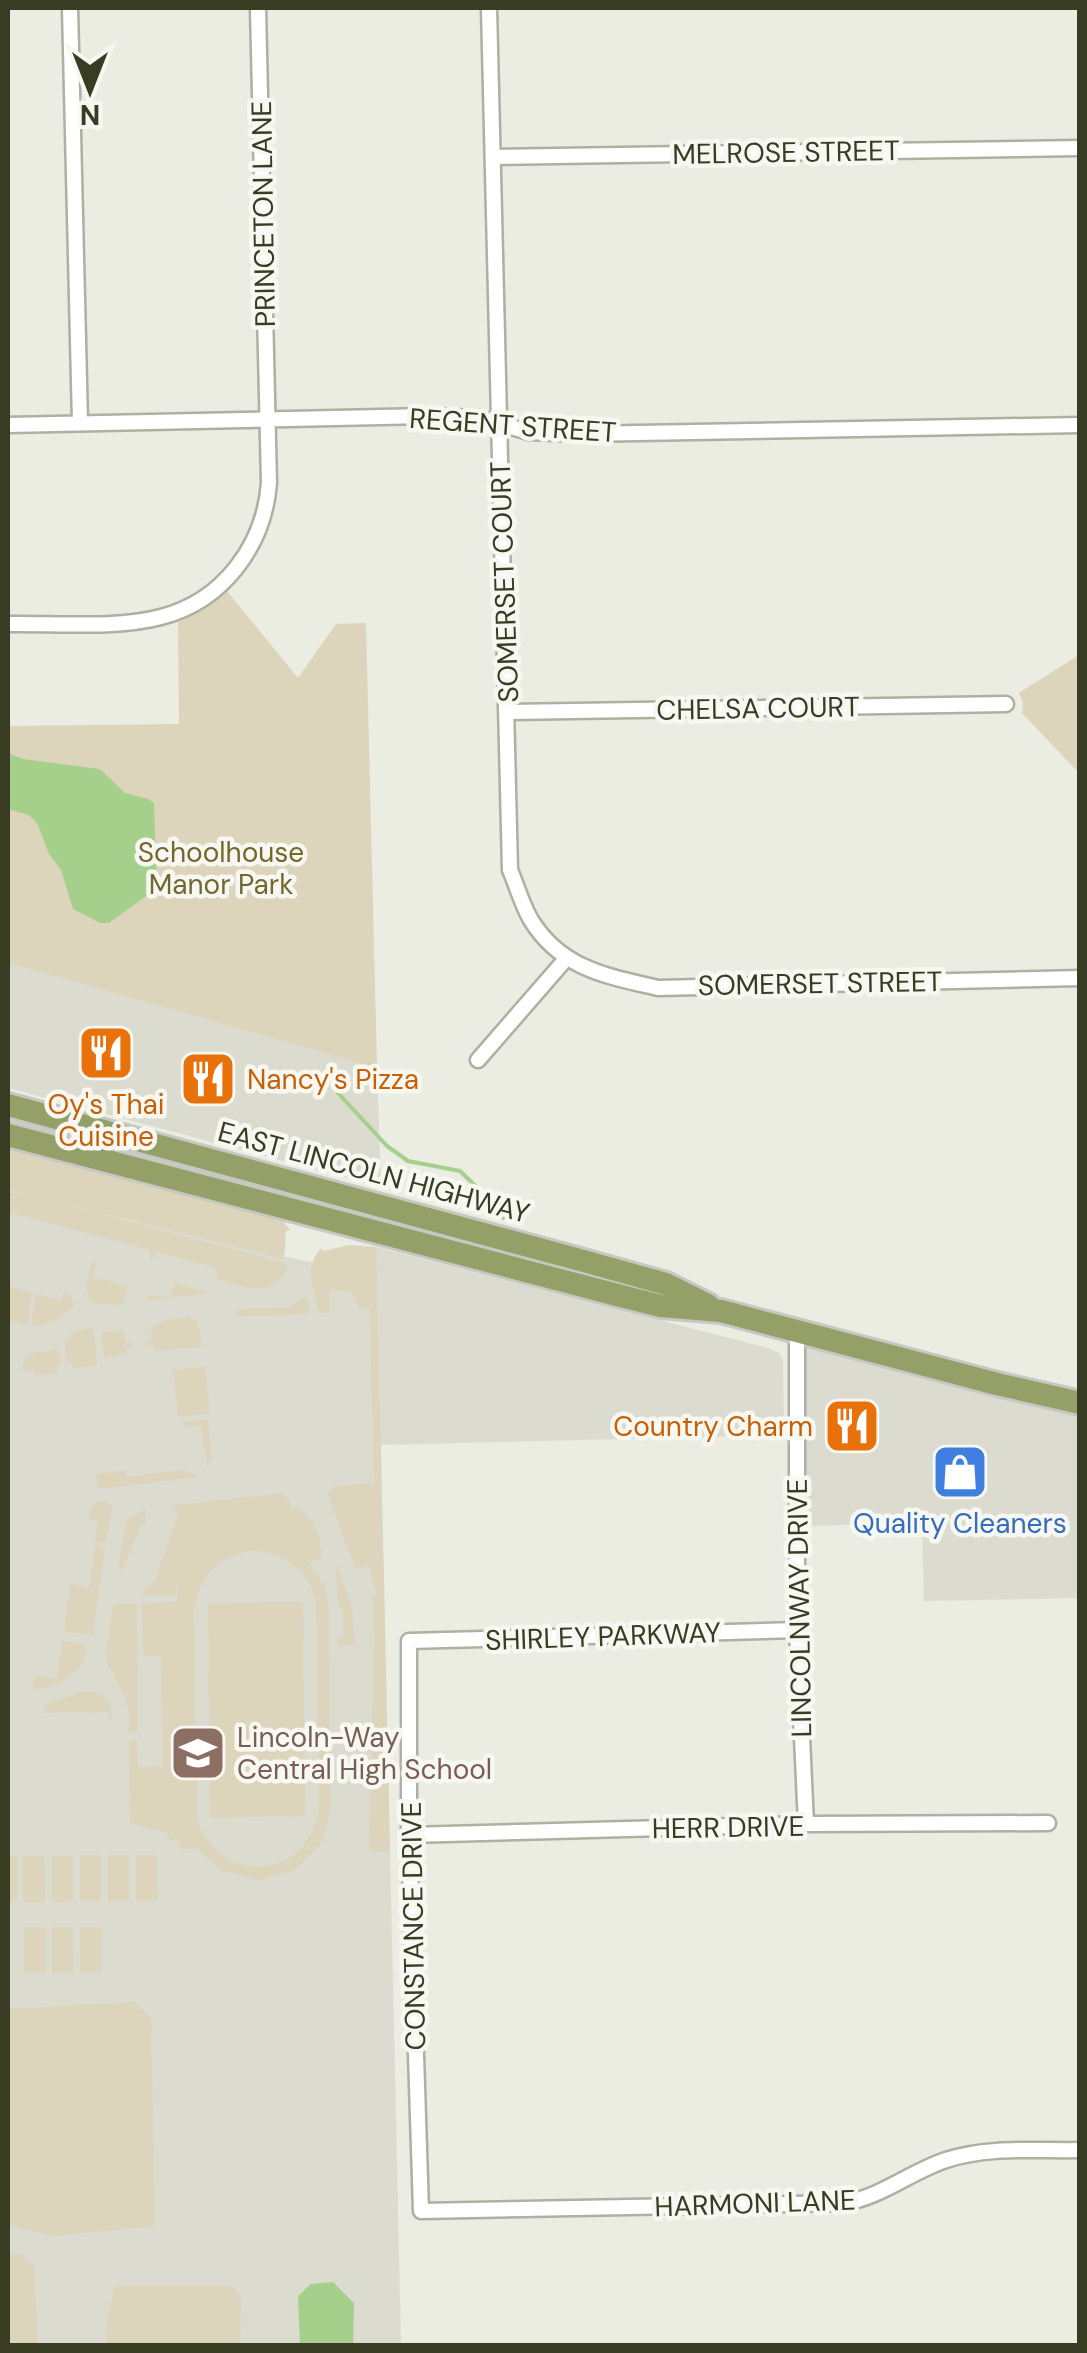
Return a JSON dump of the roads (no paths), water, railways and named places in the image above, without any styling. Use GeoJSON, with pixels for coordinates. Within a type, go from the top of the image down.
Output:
{"type":"FeatureCollection","features":[{"type":"Feature","properties":{"kind":"main road","name":"EAST LINCOLN HIGHWAY"},"geometry":{"type":"LineString","coordinates":[[8,1106],[652,1280],[720,1311]]}},
{"type":"Feature","properties":{"kind":"main road","name":"EAST LINCOLN HIGHWAY"},"geometry":{"type":"LineString","coordinates":[[8,1135],[621,1296],[661,1306],[720,1311],[1080,1403]]}},
{"type":"Feature","properties":{"kind":"street"},"geometry":{"type":"LineString","coordinates":[[70,8],[80,424]]}},
{"type":"Feature","properties":{"kind":"street","name":"PRINCETON LANE"},"geometry":{"type":"LineString","coordinates":[[8,624],[158,618],[197,603],[241,563],[264,516],[269,483],[258,8]]}},
{"type":"Feature","properties":{"kind":"street","name":"SOMERSET COURT"},"geometry":{"type":"LineString","coordinates":[[490,8],[510,870],[531,920],[565,960]]}},
{"type":"Feature","properties":{"kind":"street","name":"MELROSE STREET"},"geometry":{"type":"LineString","coordinates":[[493,157],[1080,148]]}},
{"type":"Feature","properties":{"kind":"street","name":"REGENT STREET"},"geometry":{"type":"LineString","coordinates":[[8,424],[427,416],[478,418],[529,432],[582,434],[1080,425]]}},
{"type":"Feature","properties":{"kind":"street","name":"CHELSA COURT"},"geometry":{"type":"LineString","coordinates":[[509,712],[1006,704]]}},
{"type":"Feature","properties":{"kind":"street"},"geometry":{"type":"LineString","coordinates":[[478,1060],[565,960]]}},
{"type":"Feature","properties":{"kind":"street","name":"SOMERSET STREET"},"geometry":{"type":"LineString","coordinates":[[565,960],[658,988],[1080,978]]}},
{"type":"Feature","properties":{"kind":"street","name":"LINCOLNWAY DRIVE"},"geometry":{"type":"LineString","coordinates":[[797,1331],[797,1630],[806,1824]]}},
{"type":"Feature","properties":{"kind":"street","name":"SHIRLEY PARKWAY"},"geometry":{"type":"LineString","coordinates":[[409,1641],[797,1630]]}},
{"type":"Feature","properties":{"kind":"street","name":"CONSTANCE DRIVE"},"geometry":{"type":"LineString","coordinates":[[409,1641],[409,1835],[420,2211]]}},
{"type":"Feature","properties":{"kind":"street","name":"HERR DRIVE"},"geometry":{"type":"LineString","coordinates":[[409,1835],[806,1824],[1048,1823]]}},
{"type":"Feature","properties":{"kind":"street","name":"HARMONI LANE"},"geometry":{"type":"LineString","coordinates":[[420,2211],[835,2204],[879,2194],[928,2168],[966,2155],[1080,2150]]}},
{"type":"Feature","properties":{"kind":"waterway"},"geometry":{"type":"LineString","coordinates":[[338,1093],[387,1146],[408,1161],[460,1171],[503,1218]]}},
{"type":"Feature","properties":{"kind":"place","name":"Oy's Thai Cuisine"},"geometry":{"type":"Point","coordinates":[106,1053]}},
{"type":"Feature","properties":{"kind":"place","name":"Nancy's Pizza"},"geometry":{"type":"Point","coordinates":[208,1079]}},
{"type":"Feature","properties":{"kind":"place","name":"Country Charm"},"geometry":{"type":"Point","coordinates":[852,1426]}},
{"type":"Feature","properties":{"kind":"place","name":"Quality Cleaners"},"geometry":{"type":"Point","coordinates":[960,1472]}},
{"type":"Feature","properties":{"kind":"place","name":"Lincoln-Way Central High School"},"geometry":{"type":"Point","coordinates":[198,1753]}},
{"type":"Feature","properties":{"kind":"park label","name":"Schoolhouse Manor Park"},"geometry":{"type":"Point","coordinates":[221,868]}}]}
